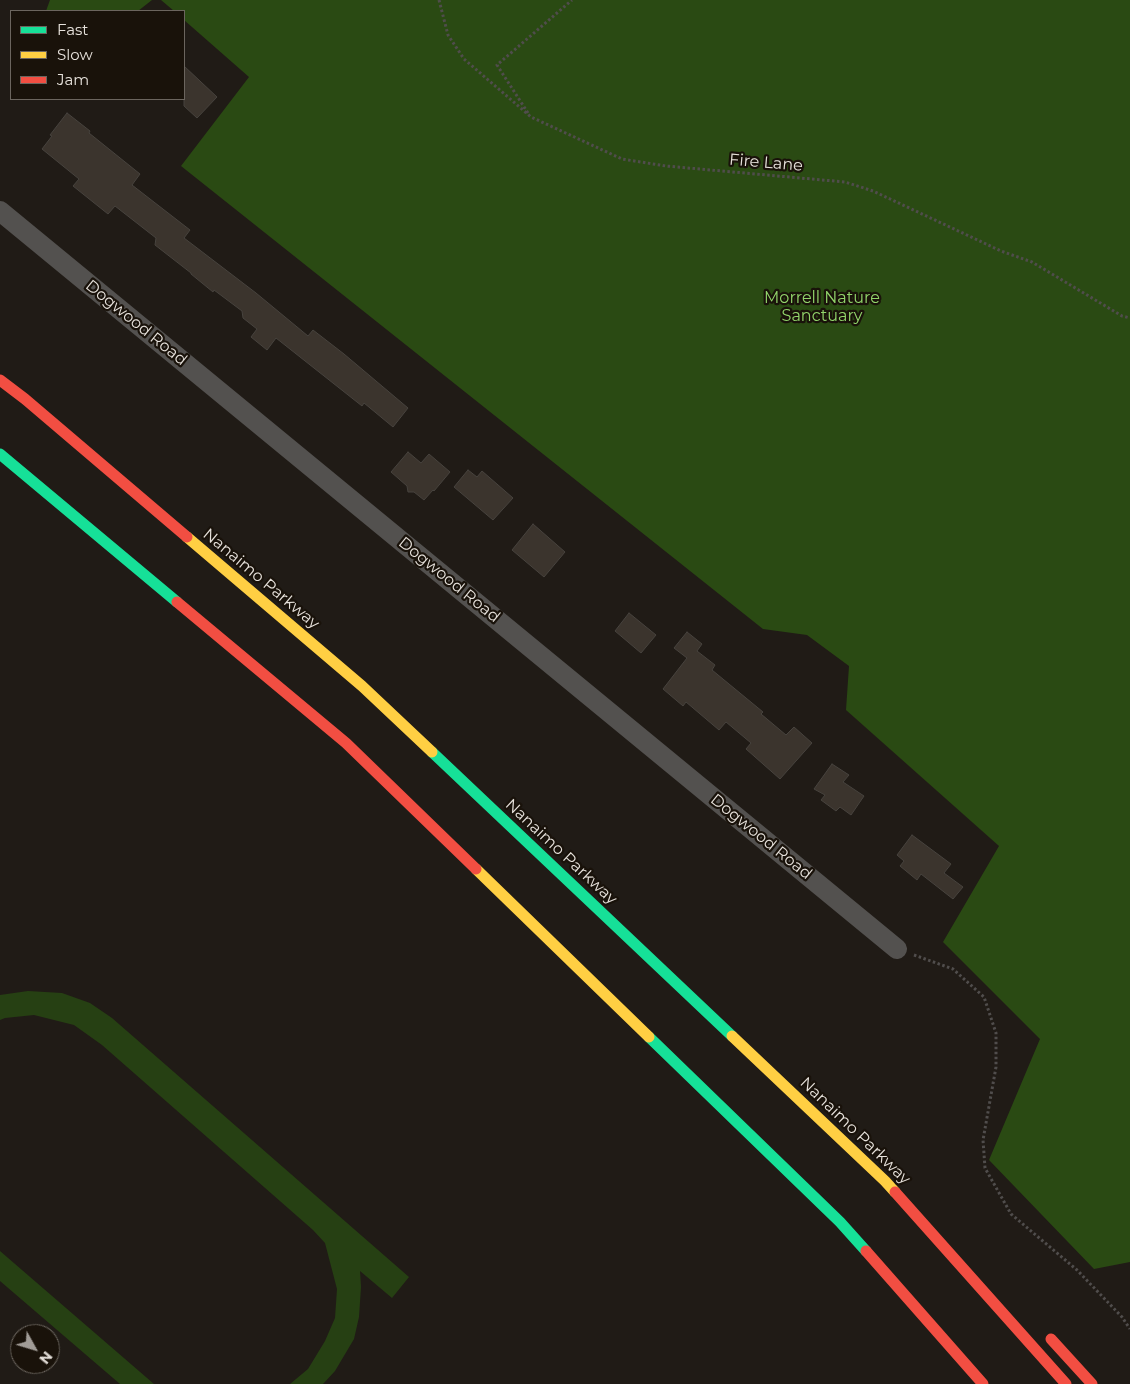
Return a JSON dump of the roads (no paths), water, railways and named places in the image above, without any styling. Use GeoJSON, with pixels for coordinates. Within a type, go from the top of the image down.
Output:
{"type":"FeatureCollection","features":[{"type":"Feature","properties":{"kind":"highway","name":"Nanaimo Parkway"},"geometry":{"type":"LineString","coordinates":[[0,380],[25,399],[362,686],[885,1181],[1066,1384]]}},
{"type":"Feature","properties":{"kind":"highway"},"geometry":{"type":"LineString","coordinates":[[0,454],[346,743],[840,1222],[983,1384]]}},
{"type":"Feature","properties":{"kind":"highway"},"geometry":{"type":"LineString","coordinates":[[789,1090],[842,1125]]}},
{"type":"Feature","properties":{"kind":"highway"},"geometry":{"type":"LineString","coordinates":[[840,1222],[870,1272]]}},
{"type":"Feature","properties":{"kind":"highway"},"geometry":{"type":"LineString","coordinates":[[1044,1332],[1092,1384]]}},
{"type":"Feature","properties":{"kind":"street","name":"Dogwood Road"},"geometry":{"type":"LineString","coordinates":[[0,211],[897,949]]}},
{"type":"Feature","properties":{"kind":"park label","name":"Morrell Nature Sanctuary"},"geometry":{"type":"Point","coordinates":[822,307]}}]}
